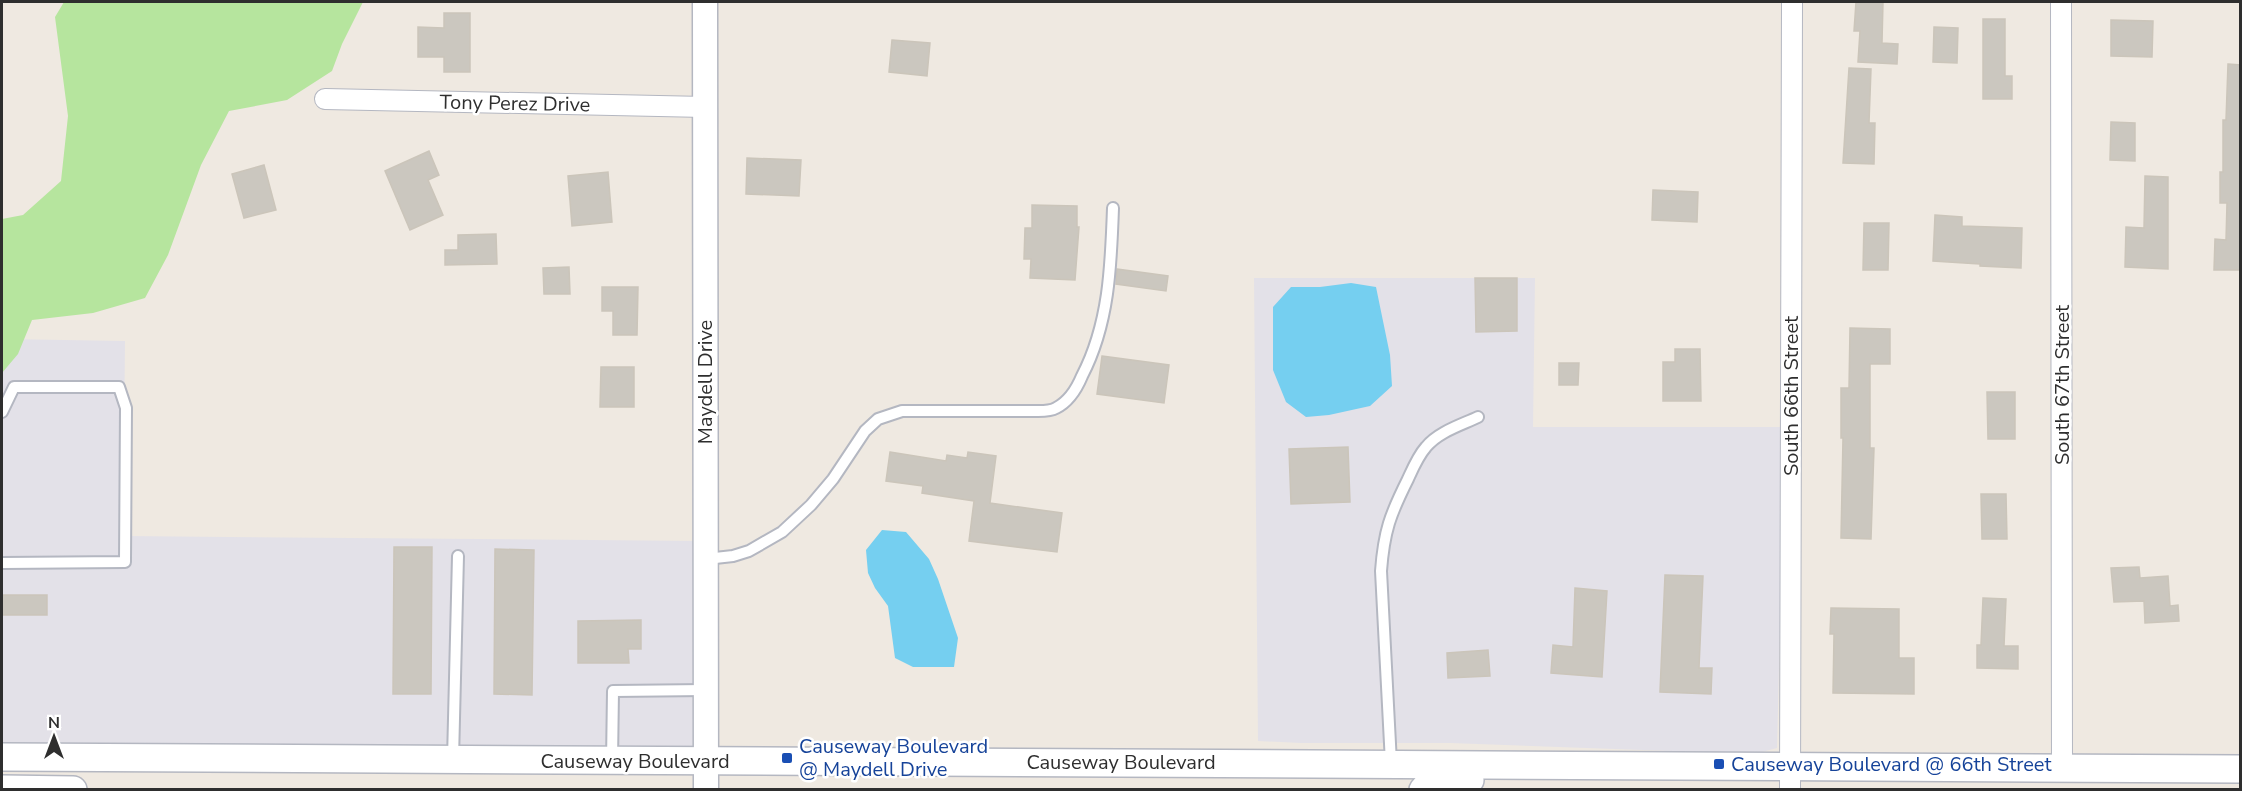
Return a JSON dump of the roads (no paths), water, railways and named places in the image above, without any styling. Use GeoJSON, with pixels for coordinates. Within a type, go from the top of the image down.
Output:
{"type":"FeatureCollection","features":[{"type":"Feature","properties":{"kind":"main road","name":"Causeway Boulevard"},"geometry":{"type":"LineString","coordinates":[[2,757],[706,762],[1564,764],[1790,778],[2062,768],[2241,769]]}},
{"type":"Feature","properties":{"kind":"main road"},"geometry":{"type":"LineString","coordinates":[[1423,789],[1427,784],[1442,780],[1519,780],[1540,775],[1564,764]]}},
{"type":"Feature","properties":{"kind":"main road"},"geometry":{"type":"LineString","coordinates":[[2,789],[73,789]]}},
{"type":"Feature","properties":{"kind":"street","name":"Maydell Drive"},"geometry":{"type":"LineString","coordinates":[[705,2],[706,789]]}},
{"type":"Feature","properties":{"kind":"street","name":"South 66th Street"},"geometry":{"type":"LineString","coordinates":[[1790,778],[1792,2]]}},
{"type":"Feature","properties":{"kind":"street","name":"South 67th Street"},"geometry":{"type":"LineString","coordinates":[[2061,2],[2062,768]]}},
{"type":"Feature","properties":{"kind":"street","name":"Tony Perez Drive"},"geometry":{"type":"LineString","coordinates":[[325,99],[705,107]]}},
{"type":"Feature","properties":{"kind":"lane"},"geometry":{"type":"LineString","coordinates":[[705,559],[733,556],[749,551],[782,532],[811,505],[833,479],[865,431],[878,419],[902,411],[1038,411],[1053,410],[1059,407],[1077,387],[1097,344],[1105,316],[1113,208]]}},
{"type":"Feature","properties":{"kind":"lane"},"geometry":{"type":"LineString","coordinates":[[2,412],[14,387],[119,387],[126,408],[125,562],[2,563]]}},
{"type":"Feature","properties":{"kind":"lane"},"geometry":{"type":"LineString","coordinates":[[1391,763],[1381,571],[1383,541],[1390,516],[1426,445],[1440,435],[1478,417]]}},
{"type":"Feature","properties":{"kind":"lane"},"geometry":{"type":"LineString","coordinates":[[453,760],[458,556]]}},
{"type":"Feature","properties":{"kind":"lane"},"geometry":{"type":"LineString","coordinates":[[612,761],[613,691],[706,690]]}},
{"type":"Feature","properties":{"kind":"water"},"geometry":{"type":"Polygon","coordinates":[[[1351,283],[1376,287],[1390,355],[1392,386],[1370,406],[1329,415],[1306,417],[1286,402],[1273,370],[1273,307],[1291,287],[1320,287],[1351,283]]]}},
{"type":"Feature","properties":{"kind":"water"},"geometry":{"type":"Polygon","coordinates":[[[882,530],[906,532],[929,559],[958,638],[954,667],[913,667],[895,658],[888,606],[868,573],[866,550],[882,530]]]}},
{"type":"Feature","properties":{"kind":"place","name":"Causeway Boulevard @ Maydell Drive"},"geometry":{"type":"Point","coordinates":[787,758]}},
{"type":"Feature","properties":{"kind":"place","name":"Causeway Boulevard @ 66th Street"},"geometry":{"type":"Point","coordinates":[1719,764]}}]}
